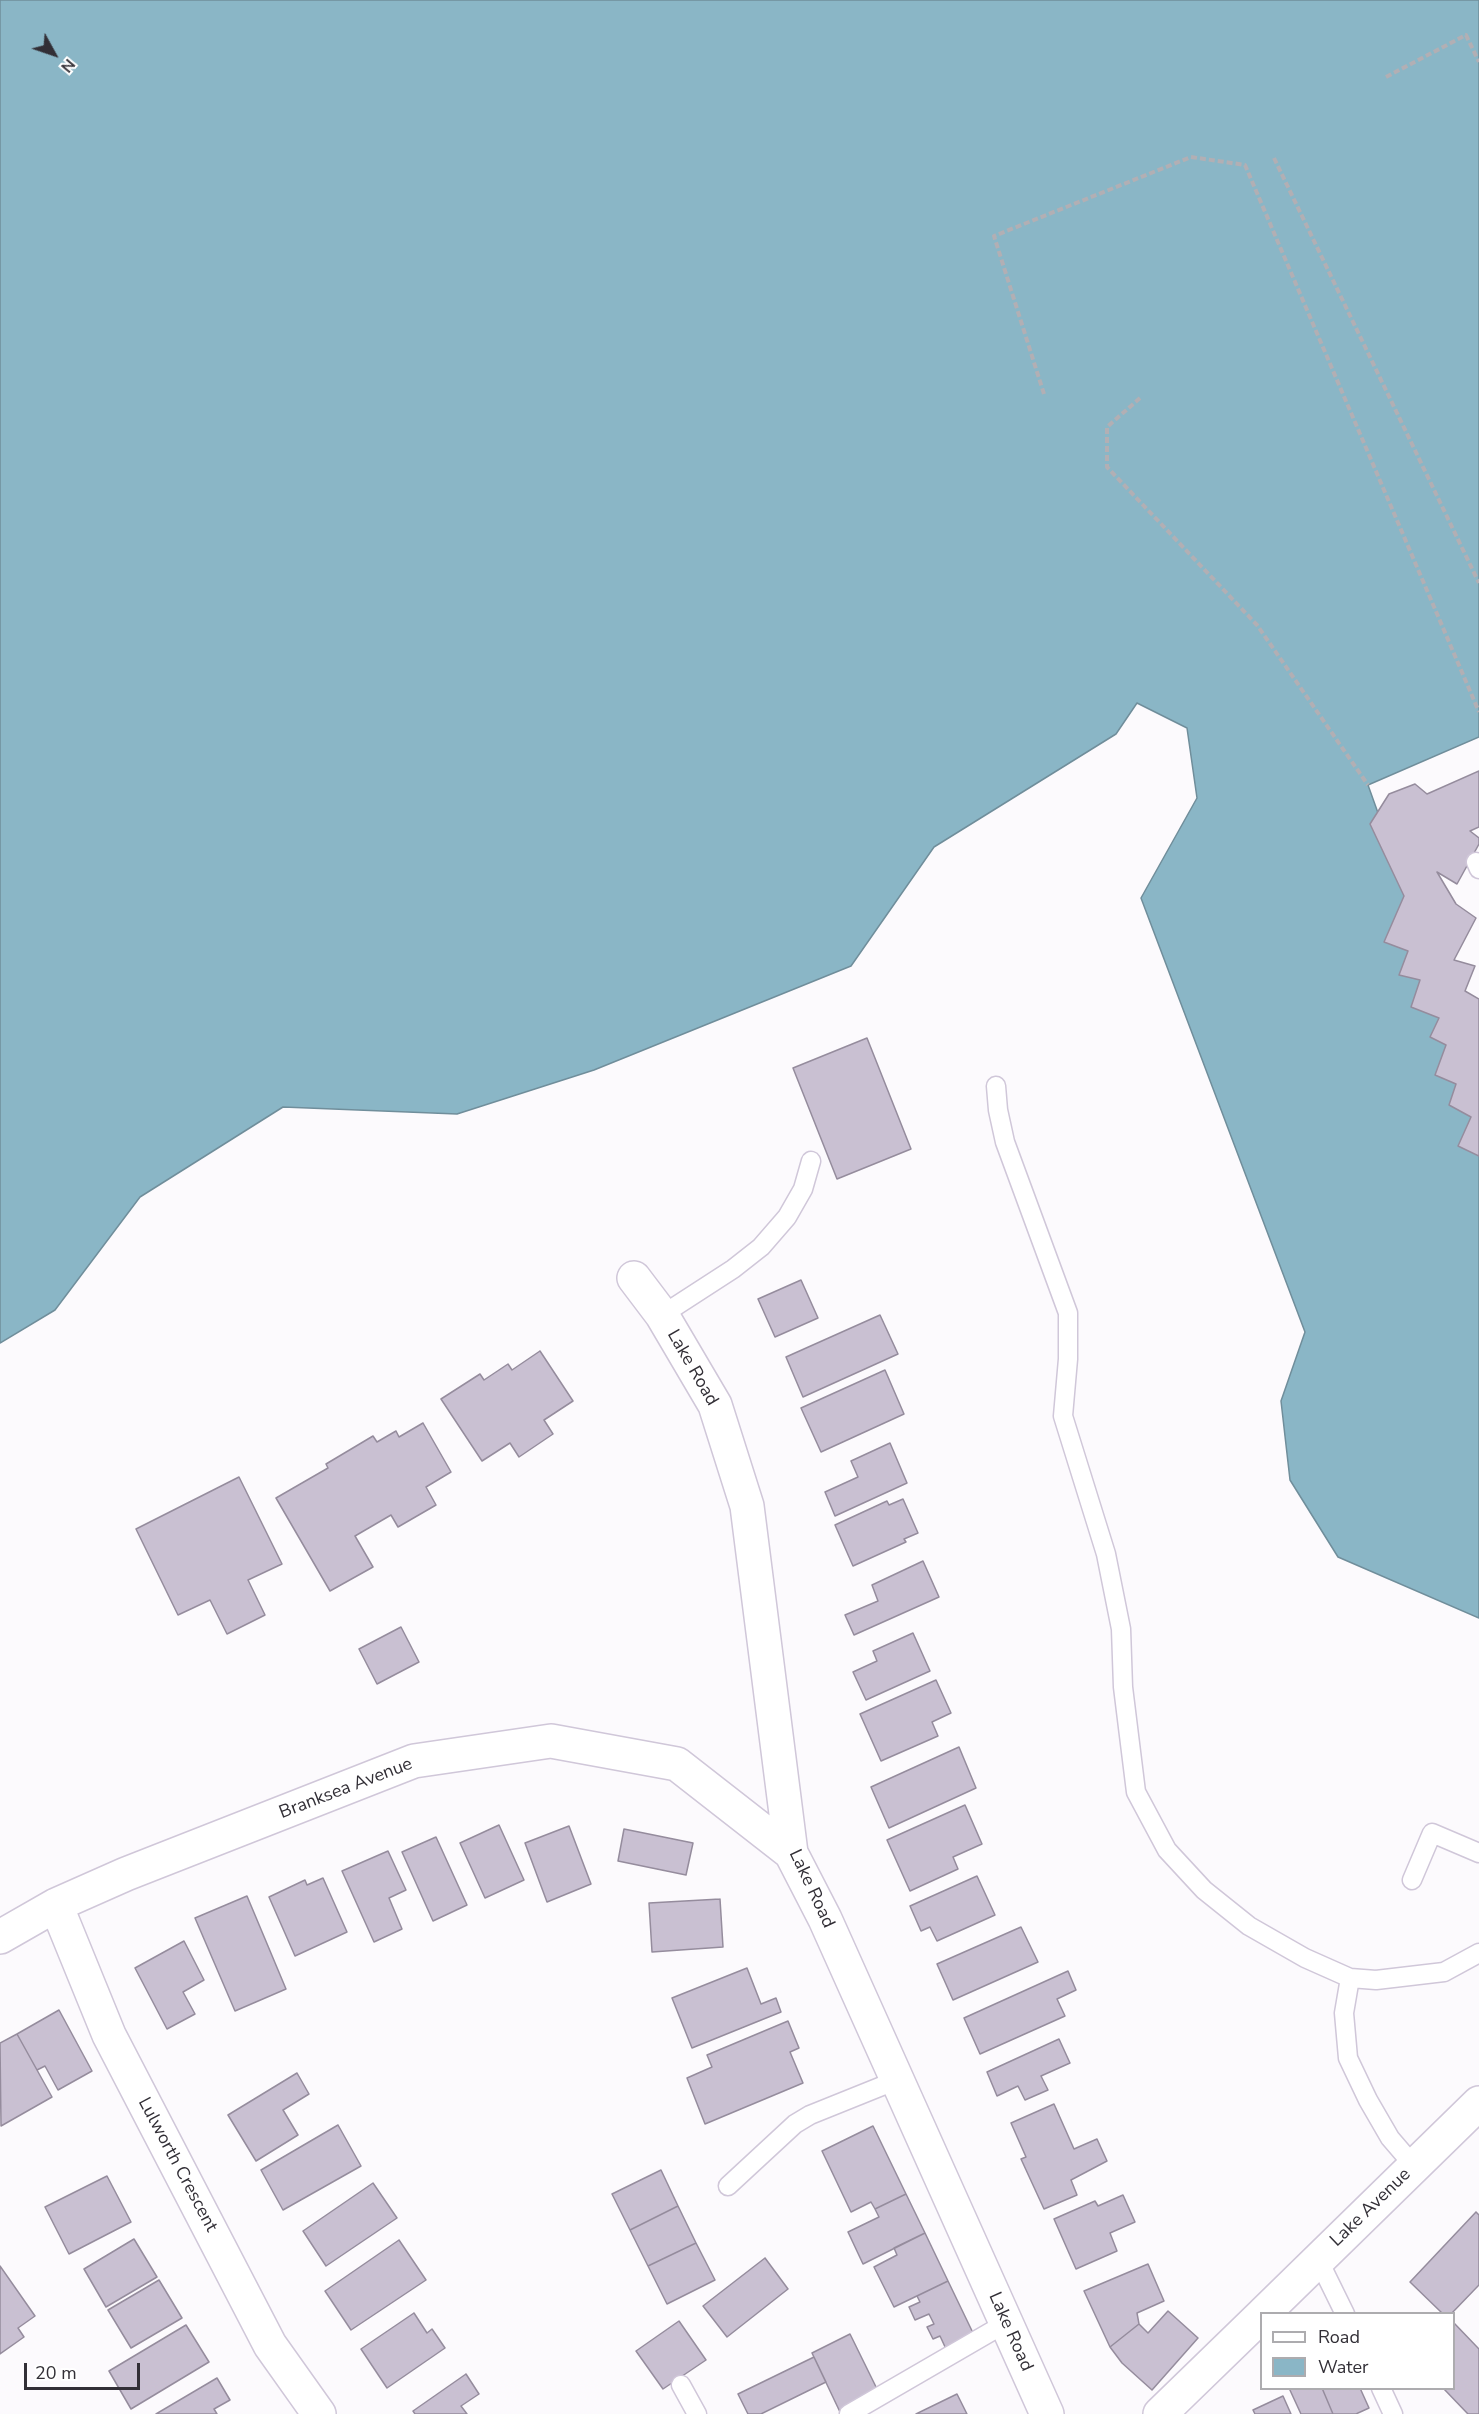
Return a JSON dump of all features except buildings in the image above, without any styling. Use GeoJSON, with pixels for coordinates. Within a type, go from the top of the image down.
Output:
{"type":"FeatureCollection","features":[{"type":"Feature","properties":{"kind":"street","name":"Lake Road"},"geometry":{"type":"LineString","coordinates":[[634,1278],[662,1315],[715,1405],[747,1506],[791,1853],[825,1919],[1047,2414]]}},
{"type":"Feature","properties":{"kind":"street","name":"Branksea Avenue"},"geometry":{"type":"LineString","coordinates":[[0,1936],[56,1905],[126,1874],[414,1761],[551,1741],[677,1764],[791,1853]]}},
{"type":"Feature","properties":{"kind":"street","name":"Lulworth Crescent"},"geometry":{"type":"LineString","coordinates":[[56,1905],[114,2045],[270,2345],[319,2414]]}},
{"type":"Feature","properties":{"kind":"street","name":"Lake Avenue"},"geometry":{"type":"LineString","coordinates":[[1264,2312],[1479,2103]]}},
{"type":"Feature","properties":{"kind":"street","name":"Lake Avenue"},"geometry":{"type":"LineString","coordinates":[[1160,2414],[1260,2316]]}},
{"type":"Feature","properties":{"kind":"lane"},"geometry":{"type":"LineString","coordinates":[[996,1086],[1005,1143],[1068,1313],[1068,1359],[1063,1416],[1108,1565],[1121,1629],[1123,1687],[1136,1792],[1167,1850],[1204,1890],[1249,1926],[1305,1958],[1350,1978],[1376,1980],[1444,1972],[1479,1953]]}},
{"type":"Feature","properties":{"kind":"lane"},"geometry":{"type":"LineString","coordinates":[[662,1315],[734,1269],[761,1247],[787,1217],[803,1189],[811,1161]]}},
{"type":"Feature","properties":{"kind":"lane"},"geometry":{"type":"LineString","coordinates":[[1412,1880],[1432,1833],[1479,1853]]}},
{"type":"Feature","properties":{"kind":"lane"},"geometry":{"type":"LineString","coordinates":[[1350,1978],[1344,2013],[1348,2058],[1368,2100],[1390,2138],[1414,2166]]}},
{"type":"Feature","properties":{"kind":"lane"},"geometry":{"type":"LineString","coordinates":[[728,2186],[795,2124],[810,2115],[897,2080]]}},
{"type":"Feature","properties":{"kind":"lane"},"geometry":{"type":"LineString","coordinates":[[1318,2259],[1344,2312]]}},
{"type":"Feature","properties":{"kind":"lane"},"geometry":{"type":"LineString","coordinates":[[849,2414],[1006,2323]]}},
{"type":"Feature","properties":{"kind":"lane"},"geometry":{"type":"LineString","coordinates":[[681,2385],[697,2414]]}},
{"type":"Feature","properties":{"kind":"lane"},"geometry":{"type":"LineString","coordinates":[[1382,2390],[1393,2414]]}},
{"type":"Feature","properties":{"kind":"path"},"geometry":{"type":"LineString","coordinates":[[1386,76],[1466,35],[1479,62]]}},
{"type":"Feature","properties":{"kind":"path"},"geometry":{"type":"LineString","coordinates":[[1044,394],[994,236],[1191,157],[1245,165],[1479,712]]}},
{"type":"Feature","properties":{"kind":"path"},"geometry":{"type":"LineString","coordinates":[[1274,158],[1479,583]]}},
{"type":"Feature","properties":{"kind":"path"},"geometry":{"type":"LineString","coordinates":[[1140,398],[1107,427],[1107,467],[1257,625],[1368,785]]}},
{"type":"Feature","properties":{"kind":"water"},"geometry":{"type":"Polygon","coordinates":[[[0,0],[1479,0],[1479,737],[1368,785],[1479,1095],[1479,1618],[1338,1557],[1290,1480],[1281,1401],[1305,1332],[1141,898],[1197,798],[1187,728],[1137,703],[1116,734],[934,847],[851,966],[594,1070],[457,1114],[283,1107],[140,1197],[55,1310],[0,1343],[0,0]]]}}]}
